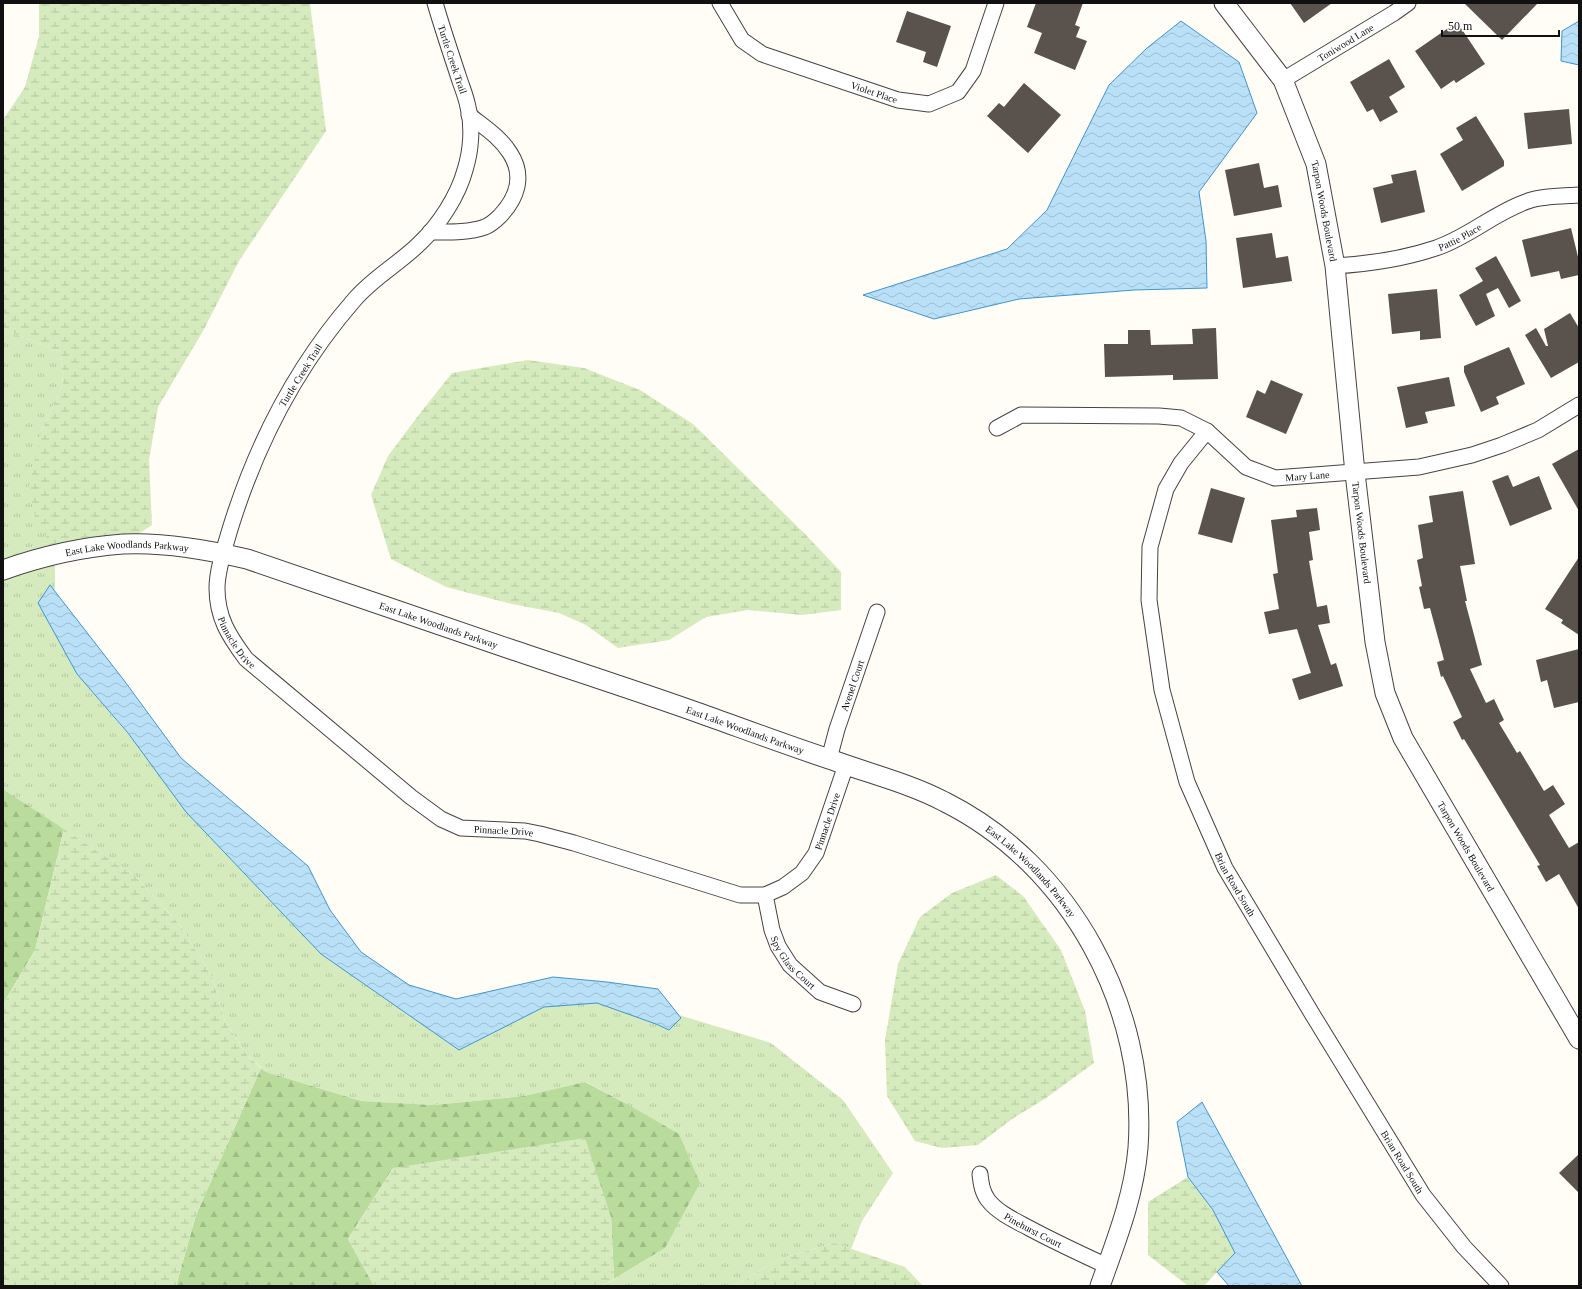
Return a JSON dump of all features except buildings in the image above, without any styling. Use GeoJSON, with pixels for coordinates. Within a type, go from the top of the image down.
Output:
{"type":"FeatureCollection","features":[{"type":"Feature","properties":{"kind":"street","name":"Turtle Creek Trail"},"geometry":{"type":"LineString","coordinates":[[223,553],[246,481],[276,415],[326,334],[356,297],[374,280],[419,244],[438,225],[465,170],[471,138],[469,108],[435,3]]}},
{"type":"Feature","properties":{"kind":"street","name":"Violet Place"},"geometry":{"type":"LineString","coordinates":[[720,3],[742,40],[762,54],[898,100],[929,104],[958,92],[973,70],[996,3]]}},
{"type":"Feature","properties":{"kind":"street","name":"Tarpon Woods Boulevard"},"geometry":{"type":"LineString","coordinates":[[1224,3],[1283,80],[1316,164],[1335,266],[1355,473],[1375,642],[1385,693],[1403,738],[1579,1039]]}},
{"type":"Feature","properties":{"kind":"street","name":"Toniwood Lane"},"geometry":{"type":"LineString","coordinates":[[1283,80],[1408,3]]}},
{"type":"Feature","properties":{"kind":"street"},"geometry":{"type":"LineString","coordinates":[[430,232],[450,232],[475,229],[494,222],[510,204],[517,189],[518,179],[516,166],[510,153],[491,132],[469,116]]}},
{"type":"Feature","properties":{"kind":"street","name":"Pattie Place"},"geometry":{"type":"LineString","coordinates":[[1335,266],[1373,263],[1396,259],[1436,248],[1449,243],[1505,211],[1529,200],[1579,195]]}},
{"type":"Feature","properties":{"kind":"street","name":"Mary Lane"},"geometry":{"type":"LineString","coordinates":[[997,428],[1021,416],[1159,416],[1181,418],[1207,431],[1246,467],[1275,478],[1419,467],[1472,455],[1502,446],[1538,430],[1579,405]]}},
{"type":"Feature","properties":{"kind":"street","name":"Brian Road South"},"geometry":{"type":"LineString","coordinates":[[1207,431],[1181,463],[1166,489],[1150,547],[1149,600],[1162,690],[1187,782],[1225,868],[1419,1188],[1464,1248],[1501,1286]]}},
{"type":"Feature","properties":{"kind":"street","name":"East Lake Woodlands Parkway"},"geometry":{"type":"LineString","coordinates":[[3,570],[63,552],[124,544],[181,547],[223,553],[247,559],[672,704],[924,792],[964,812],[996,834],[1029,861],[1054,889],[1075,917],[1092,946],[1110,982],[1131,1049],[1138,1084],[1138,1147],[1135,1170],[1126,1214],[1100,1286]]}},
{"type":"Feature","properties":{"kind":"street","name":"Pinnacle Drive"},"geometry":{"type":"LineString","coordinates":[[223,553],[217,586],[219,608],[224,625],[246,659],[411,797],[441,818],[461,828],[525,831],[540,834],[740,895],[765,895],[783,887],[802,874],[816,853],[838,762]]}},
{"type":"Feature","properties":{"kind":"street","name":"Avenel Court"},"geometry":{"type":"LineString","coordinates":[[838,762],[837,729],[877,612]]}},
{"type":"Feature","properties":{"kind":"street","name":"Spy Glass Court"},"geometry":{"type":"LineString","coordinates":[[765,895],[772,930],[778,946],[790,965],[820,992],[852,1004]]}},
{"type":"Feature","properties":{"kind":"street","name":"Pinehurst Court"},"geometry":{"type":"LineString","coordinates":[[980,1174],[982,1189],[989,1201],[996,1208],[1047,1238],[1107,1266]]}},
{"type":"Feature","properties":{"kind":"green space"},"geometry":{"type":"Polygon","coordinates":[[[39,3],[310,3],[326,131],[239,261],[203,331],[158,407],[149,460],[152,525],[135,536],[51,545],[36,521],[29,487],[41,432],[63,384],[61,352],[3,329],[3,120],[25,87],[39,36],[39,3]]]}},
{"type":"Feature","properties":{"kind":"green space"},"geometry":{"type":"Polygon","coordinates":[[[3,329],[61,352],[63,384],[41,432],[51,545],[55,544],[55,546],[3,561],[3,329]]]}},
{"type":"Feature","properties":{"kind":"green space"},"geometry":{"type":"Polygon","coordinates":[[[528,360],[584,368],[640,390],[693,424],[805,534],[841,572],[841,610],[802,615],[748,610],[706,617],[669,640],[618,648],[586,625],[559,613],[512,604],[446,587],[391,559],[371,495],[388,456],[452,373],[528,360]]]}},
{"type":"Feature","properties":{"kind":"green space"},"geometry":{"type":"Polygon","coordinates":[[[55,563],[55,592],[51,586],[77,674],[253,881],[321,954],[459,1050],[544,1007],[597,1003],[669,1030],[681,1018],[679,1015],[771,1043],[843,1100],[893,1173],[862,1221],[851,1249],[834,1243],[779,1259],[735,1286],[603,1286],[665,1248],[627,1104],[586,1082],[524,1096],[433,1105],[361,1101],[266,1072],[247,1055],[225,1021],[212,977],[180,925],[135,876],[3,789],[3,578],[55,563]]]}},
{"type":"Feature","properties":{"kind":"green space"},"geometry":{"type":"Polygon","coordinates":[[[3,789],[64,829],[35,950],[3,1004],[3,789]]]}},
{"type":"Feature","properties":{"kind":"green space"},"geometry":{"type":"Polygon","coordinates":[[[64,829],[135,876],[180,925],[212,977],[225,1021],[247,1055],[261,1068],[196,1215],[176,1286],[3,1286],[3,1004],[35,950],[64,829]]]}},
{"type":"Feature","properties":{"kind":"green space"},"geometry":{"type":"Polygon","coordinates":[[[996,875],[1023,896],[1061,950],[1085,1011],[1094,1063],[1046,1098],[1012,1119],[978,1145],[942,1148],[915,1141],[887,1096],[885,1040],[898,964],[920,917],[952,893],[996,875]]]}},
{"type":"Feature","properties":{"kind":"green space"},"geometry":{"type":"Polygon","coordinates":[[[261,1068],[266,1072],[361,1101],[433,1105],[524,1096],[585,1082],[679,1134],[700,1183],[665,1248],[614,1279],[611,1217],[393,1168],[348,1239],[374,1286],[176,1286],[196,1215],[261,1068]]]}},
{"type":"Feature","properties":{"kind":"green space"},"geometry":{"type":"Polygon","coordinates":[[[585,1138],[611,1217],[614,1279],[603,1286],[374,1286],[348,1239],[393,1168],[585,1138]]]}},
{"type":"Feature","properties":{"kind":"green space"},"geometry":{"type":"Polygon","coordinates":[[[1188,1177],[1213,1210],[1235,1253],[1204,1286],[1188,1286],[1148,1255],[1148,1202],[1188,1177]]]}},
{"type":"Feature","properties":{"kind":"green space"},"geometry":{"type":"Polygon","coordinates":[[[834,1243],[905,1267],[923,1286],[735,1286],[779,1259],[834,1243]]]}},
{"type":"Feature","properties":{"kind":"water"},"geometry":{"type":"Polygon","coordinates":[[[1181,21],[1239,62],[1257,113],[1199,192],[1206,241],[1207,288],[1134,290],[1019,299],[934,319],[863,295],[1007,249],[1047,210],[1109,85],[1147,48],[1181,21]]]}},
{"type":"Feature","properties":{"kind":"water"},"geometry":{"type":"Polygon","coordinates":[[[1579,21],[1579,65],[1561,61],[1562,31],[1579,21]]]}},
{"type":"Feature","properties":{"kind":"water"},"geometry":{"type":"Polygon","coordinates":[[[50,585],[123,679],[181,758],[308,866],[330,910],[361,952],[409,985],[456,999],[553,977],[607,982],[658,989],[681,1018],[669,1030],[597,1003],[544,1007],[459,1050],[321,954],[186,812],[128,733],[77,674],[38,603],[50,585]]]}},
{"type":"Feature","properties":{"kind":"water"},"geometry":{"type":"Polygon","coordinates":[[[1202,1102],[1302,1286],[1229,1286],[1217,1272],[1235,1253],[1213,1210],[1188,1177],[1177,1122],[1202,1102]]]}}]}
